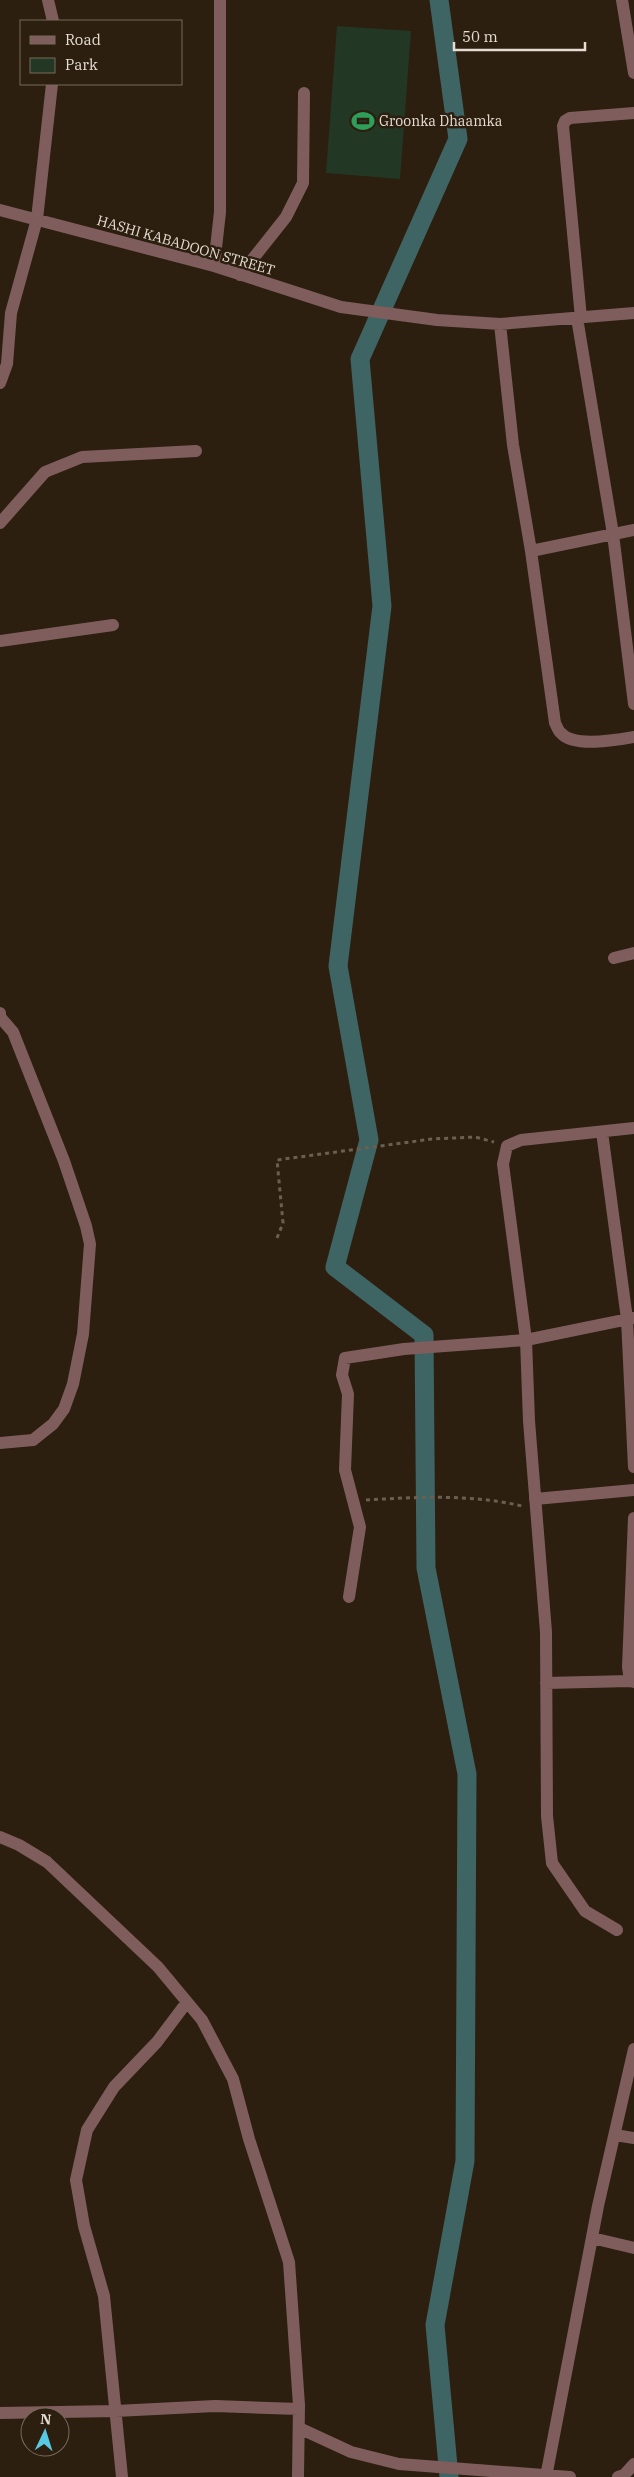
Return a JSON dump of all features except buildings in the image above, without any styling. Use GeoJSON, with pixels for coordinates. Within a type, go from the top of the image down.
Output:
{"type":"FeatureCollection","features":[{"type":"Feature","properties":{"kind":"street"},"geometry":{"type":"LineString","coordinates":[[48,0],[53,20]]}},
{"type":"Feature","properties":{"kind":"street"},"geometry":{"type":"LineString","coordinates":[[214,266],[220,212],[220,0]]}},
{"type":"Feature","properties":{"kind":"street"},"geometry":{"type":"LineString","coordinates":[[622,0],[634,73]]}},
{"type":"Feature","properties":{"kind":"street"},"geometry":{"type":"LineString","coordinates":[[0,383],[7,364],[11,313],[37,219],[52,85]]}},
{"type":"Feature","properties":{"kind":"street"},"geometry":{"type":"LineString","coordinates":[[240,275],[286,217],[303,183],[304,93]]}},
{"type":"Feature","properties":{"kind":"street"},"geometry":{"type":"LineString","coordinates":[[634,113],[570,118],[565,121],[563,132],[579,318],[613,534],[634,704]]}},
{"type":"Feature","properties":{"kind":"street","name":"HASHI KABADOON STREET"},"geometry":{"type":"LineString","coordinates":[[0,210],[214,266],[341,307],[437,320],[500,324],[634,313]]}},
{"type":"Feature","properties":{"kind":"street"},"geometry":{"type":"LineString","coordinates":[[500,324],[513,446],[531,551],[555,723],[562,735],[574,740],[603,742],[634,737]]}},
{"type":"Feature","properties":{"kind":"street"},"geometry":{"type":"LineString","coordinates":[[0,524],[44,472],[82,458],[196,451]]}},
{"type":"Feature","properties":{"kind":"street"},"geometry":{"type":"LineString","coordinates":[[531,551],[634,530]]}},
{"type":"Feature","properties":{"kind":"street"},"geometry":{"type":"LineString","coordinates":[[0,640],[113,625]]}},
{"type":"Feature","properties":{"kind":"street"},"geometry":{"type":"LineString","coordinates":[[614,958],[634,953]]}},
{"type":"Feature","properties":{"kind":"street"},"geometry":{"type":"LineString","coordinates":[[0,1013],[0,1017],[13,1032],[64,1161],[86,1226],[90,1244],[83,1334],[73,1384],[64,1408],[53,1424],[33,1440],[0,1443]]}},
{"type":"Feature","properties":{"kind":"street"},"geometry":{"type":"LineString","coordinates":[[617,1930],[586,1911],[552,1863],[547,1816],[546,1632],[528,1421],[526,1340],[503,1164],[507,1146],[520,1140],[634,1128]]}},
{"type":"Feature","properties":{"kind":"street"},"geometry":{"type":"LineString","coordinates":[[602,1132],[631,1318],[634,1466]]}},
{"type":"Feature","properties":{"kind":"street"},"geometry":{"type":"LineString","coordinates":[[349,1597],[360,1527],[345,1470],[348,1394],[342,1375],[345,1358],[404,1349],[526,1340],[631,1318]]}},
{"type":"Feature","properties":{"kind":"street"},"geometry":{"type":"LineString","coordinates":[[536,1504],[634,1490]]}},
{"type":"Feature","properties":{"kind":"street"},"geometry":{"type":"LineString","coordinates":[[546,1683],[632,1682],[628,1667],[634,1518]]}},
{"type":"Feature","properties":{"kind":"street"},"geometry":{"type":"LineString","coordinates":[[0,1837],[19,1844],[47,1862],[158,1967],[202,2020],[233,2079],[249,2139],[290,2262],[299,2409],[298,2477]]}},
{"type":"Feature","properties":{"kind":"street"},"geometry":{"type":"LineString","coordinates":[[122,2477],[104,2296],[84,2226],[76,2180],[87,2130],[114,2087],[157,2042],[187,2002]]}},
{"type":"Feature","properties":{"kind":"street"},"geometry":{"type":"LineString","coordinates":[[547,2476],[592,2238],[634,2049]]}},
{"type":"Feature","properties":{"kind":"street"},"geometry":{"type":"LineString","coordinates":[[614,2135],[634,2138]]}},
{"type":"Feature","properties":{"kind":"street"},"geometry":{"type":"LineString","coordinates":[[592,2238],[634,2248]]}},
{"type":"Feature","properties":{"kind":"street"},"geometry":{"type":"LineString","coordinates":[[0,2413],[116,2411],[215,2406],[299,2409]]}},
{"type":"Feature","properties":{"kind":"street"},"geometry":{"type":"LineString","coordinates":[[299,2428],[351,2452],[410,2465],[570,2477]]}},
{"type":"Feature","properties":{"kind":"street"},"geometry":{"type":"LineString","coordinates":[[618,2477],[624,2475],[634,2464]]}},
{"type":"Feature","properties":{"kind":"path"},"geometry":{"type":"LineString","coordinates":[[277,1238],[283,1223],[277,1160],[408,1142],[476,1137],[507,1146]]}},
{"type":"Feature","properties":{"kind":"path"},"geometry":{"type":"LineString","coordinates":[[353,1501],[434,1497],[536,1504]]}},
{"type":"Feature","properties":{"kind":"green space"},"geometry":{"type":"Polygon","coordinates":[[[337,26],[411,31],[400,179],[326,173],[337,26]]]}},
{"type":"Feature","properties":{"kind":"waterway"},"geometry":{"type":"LineString","coordinates":[[439,0],[458,139],[360,359],[382,606],[338,966],[369,1140],[335,1267],[424,1335],[426,1568],[467,1774],[465,2161],[435,2325],[449,2477]]}},
{"type":"Feature","properties":{"kind":"place","name":"Groonka Dhaamka"},"geometry":{"type":"Point","coordinates":[363,121]}}]}
